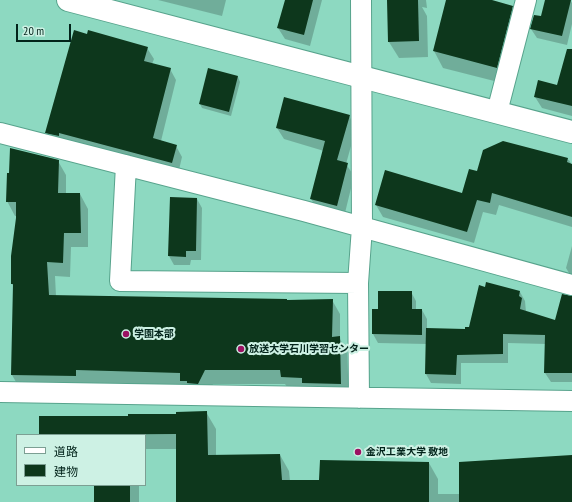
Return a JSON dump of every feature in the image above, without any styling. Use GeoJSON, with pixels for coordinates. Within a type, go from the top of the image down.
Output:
{"type":"FeatureCollection","features":[{"type":"Feature","properties":{"kind":"street"},"geometry":{"type":"LineString","coordinates":[[68,0],[572,132]]}},
{"type":"Feature","properties":{"kind":"street"},"geometry":{"type":"LineString","coordinates":[[360,398],[358,283],[362,227],[361,0]]}},
{"type":"Feature","properties":{"kind":"street"},"geometry":{"type":"LineString","coordinates":[[497,112],[526,0]]}},
{"type":"Feature","properties":{"kind":"street"},"geometry":{"type":"LineString","coordinates":[[0,133],[362,227],[572,285]]}},
{"type":"Feature","properties":{"kind":"street"},"geometry":{"type":"LineString","coordinates":[[126,165],[120,281],[358,283]]}},
{"type":"Feature","properties":{"kind":"street"},"geometry":{"type":"LineString","coordinates":[[0,392],[572,401]]}},
{"type":"Feature","properties":{"kind":"building"},"geometry":{"type":"Polygon","coordinates":[[[285,0],[313,0],[304,35],[277,28],[285,0]]]}},
{"type":"Feature","properties":{"kind":"building"},"geometry":{"type":"Polygon","coordinates":[[[387,0],[418,0],[419,41],[388,42],[387,0]]]}},
{"type":"Feature","properties":{"kind":"building"},"geometry":{"type":"Polygon","coordinates":[[[446,0],[492,0],[513,6],[497,68],[433,51],[446,0]]]}},
{"type":"Feature","properties":{"kind":"building"},"geometry":{"type":"Polygon","coordinates":[[[545,0],[571,0],[562,36],[530,29],[534,15],[541,16],[545,0]]]}},
{"type":"Feature","properties":{"kind":"building"},"geometry":{"type":"Polygon","coordinates":[[[74,30],[87,34],[88,30],[148,47],[144,61],[171,68],[153,138],[177,145],[172,163],[59,133],[59,136],[45,133],[74,30]]]}},
{"type":"Feature","properties":{"kind":"building"},"geometry":{"type":"Polygon","coordinates":[[[567,49],[572,49],[572,106],[534,97],[538,80],[557,85],[567,49]]]}},
{"type":"Feature","properties":{"kind":"building"},"geometry":{"type":"Polygon","coordinates":[[[208,68],[238,76],[229,112],[199,104],[208,68]]]}},
{"type":"Feature","properties":{"kind":"building"},"geometry":{"type":"Polygon","coordinates":[[[284,97],[350,115],[337,160],[348,163],[337,206],[310,199],[325,141],[276,128],[284,97]]]}},
{"type":"Feature","properties":{"kind":"building"},"geometry":{"type":"Polygon","coordinates":[[[503,141],[568,158],[567,162],[572,164],[572,217],[492,193],[490,203],[477,200],[467,232],[375,205],[385,170],[462,193],[469,169],[477,171],[483,150],[503,141]]]}},
{"type":"Feature","properties":{"kind":"building"},"geometry":{"type":"Polygon","coordinates":[[[10,148],[59,160],[58,193],[80,193],[81,233],[64,233],[63,263],[47,262],[49,295],[287,300],[333,299],[332,337],[340,336],[341,384],[302,383],[302,378],[281,377],[280,370],[205,370],[198,384],[180,381],[180,373],[76,370],[76,376],[11,375],[13,284],[11,284],[11,256],[16,218],[16,202],[6,202],[10,148]]]}},
{"type":"Feature","properties":{"kind":"building"},"geometry":{"type":"Polygon","coordinates":[[[170,197],[197,198],[196,251],[186,251],[186,257],[168,256],[170,197]]]}},
{"type":"Feature","properties":{"kind":"building"},"geometry":{"type":"Polygon","coordinates":[[[486,282],[520,291],[519,296],[522,298],[520,309],[555,320],[562,294],[572,296],[572,373],[544,373],[545,335],[503,334],[503,354],[457,355],[456,375],[425,374],[426,328],[465,329],[465,327],[469,327],[479,285],[485,287],[486,282]]]}},
{"type":"Feature","properties":{"kind":"building"},"geometry":{"type":"Polygon","coordinates":[[[378,291],[412,291],[412,309],[422,309],[422,335],[372,334],[372,309],[378,309],[378,291]]]}},
{"type":"Feature","properties":{"kind":"building"},"geometry":{"type":"Polygon","coordinates":[[[207,411],[208,455],[280,454],[282,480],[319,480],[320,460],[429,462],[429,502],[176,502],[176,434],[39,434],[39,416],[128,416],[128,414],[176,414],[176,412],[207,411]]]}},
{"type":"Feature","properties":{"kind":"building"},"geometry":{"type":"Polygon","coordinates":[[[572,455],[572,502],[459,502],[459,462],[572,455]]]}},
{"type":"Feature","properties":{"kind":"building"},"geometry":{"type":"Polygon","coordinates":[[[94,486],[130,486],[130,502],[94,502],[94,486]]]}},
{"type":"Feature","properties":{"kind":"place","name":"学園本部"},"geometry":{"type":"Point","coordinates":[126,334]}},
{"type":"Feature","properties":{"kind":"place","name":"放送大学石川学習センター"},"geometry":{"type":"Point","coordinates":[241,349]}},
{"type":"Feature","properties":{"kind":"place","name":"金沢工業大学 敷地"},"geometry":{"type":"Point","coordinates":[358,452]}}]}
